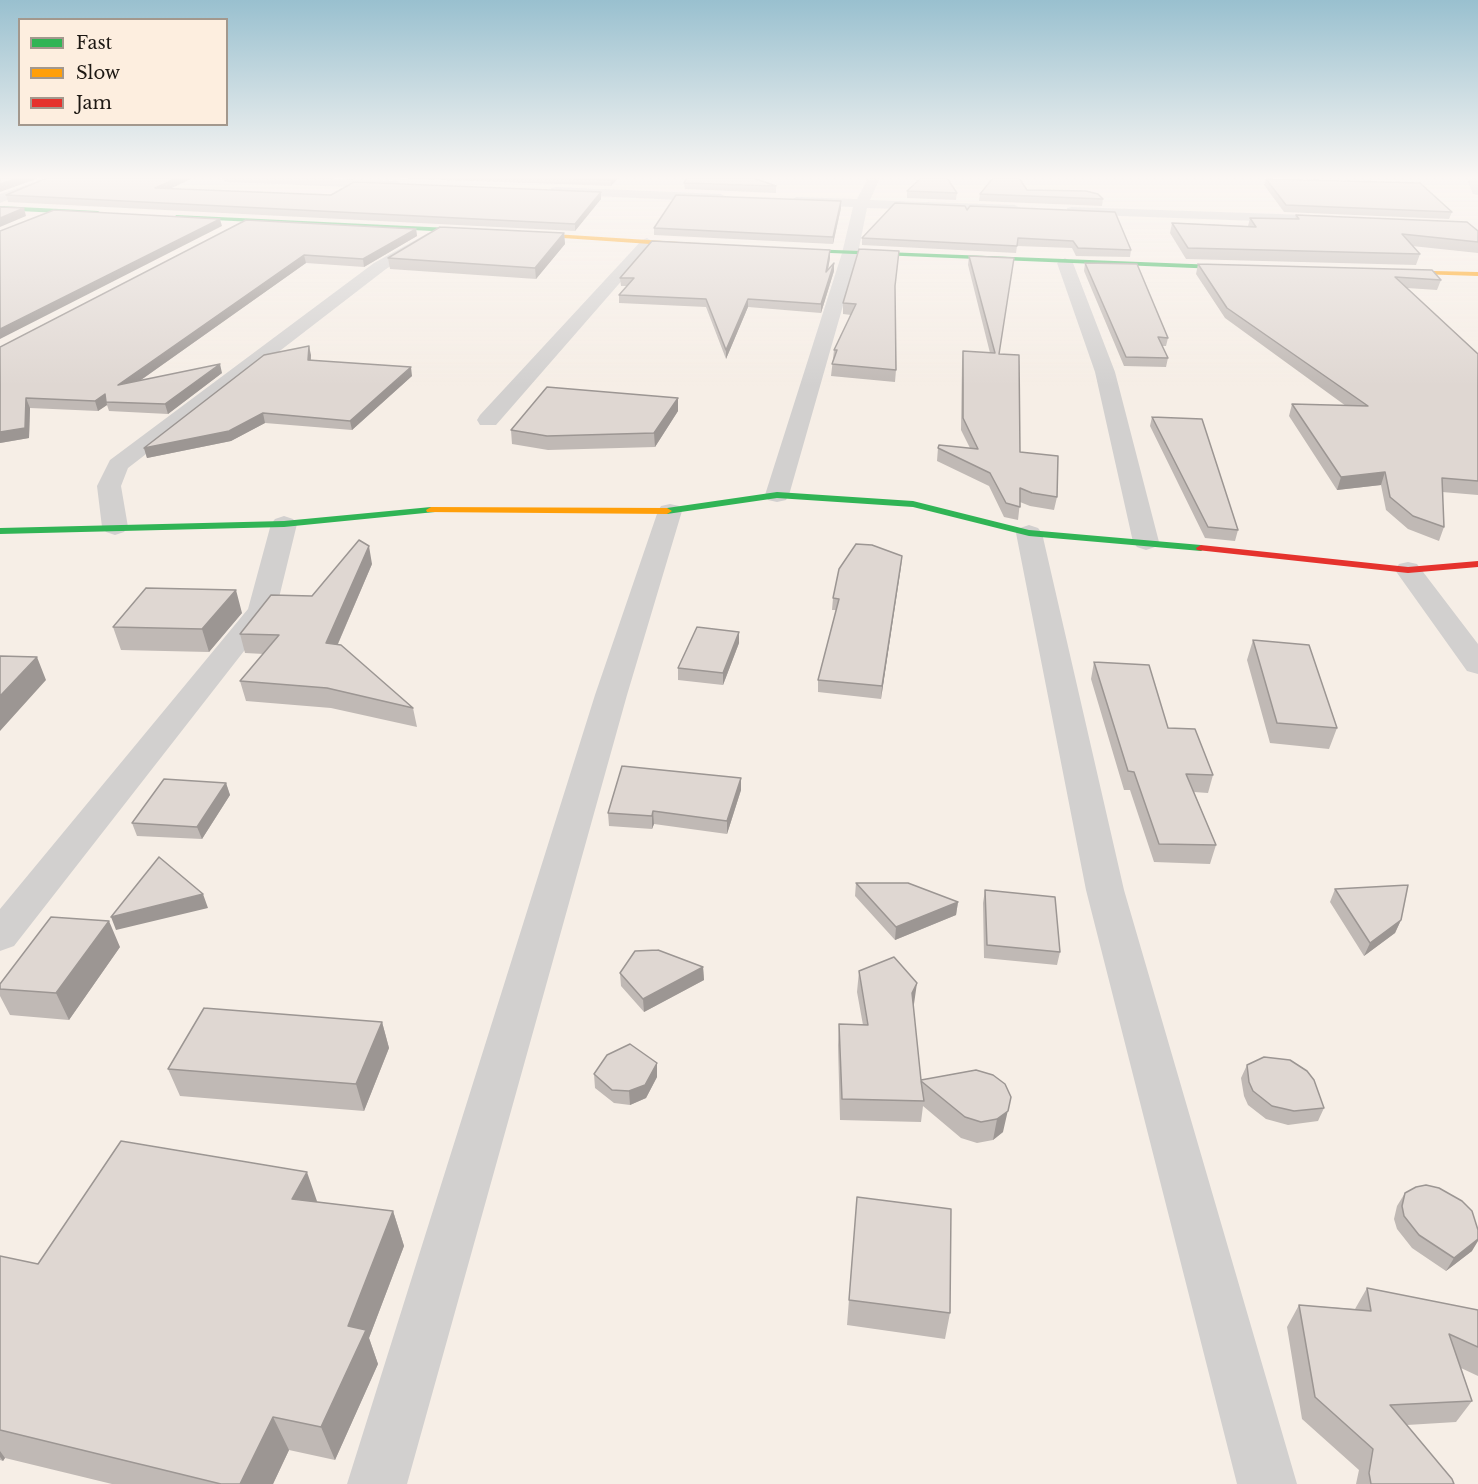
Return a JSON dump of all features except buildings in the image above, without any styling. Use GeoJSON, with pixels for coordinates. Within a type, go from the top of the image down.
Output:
{"type":"FeatureCollection","features":[{"type":"Feature","properties":{"kind":"street"},"geometry":{"type":"LineString","coordinates":[[115,526],[109,486],[118,465],[380,266],[411,247]]}},
{"type":"Feature","properties":{"kind":"street"},"geometry":{"type":"LineString","coordinates":[[488,420],[643,247]]}},
{"type":"Feature","properties":{"kind":"street"},"geometry":{"type":"LineString","coordinates":[[777,495],[851,247]]}},
{"type":"Feature","properties":{"kind":"street"},"geometry":{"type":"LineString","coordinates":[[766,249],[1065,263],[1254,268]]}},
{"type":"Feature","properties":{"kind":"street"},"geometry":{"type":"LineString","coordinates":[[1065,263],[1105,372],[1146,542]]}},
{"type":"Feature","properties":{"kind":"street"},"geometry":{"type":"LineString","coordinates":[[1372,272],[1478,274]]}},
{"type":"Feature","properties":{"kind":"street"},"geometry":{"type":"LineString","coordinates":[[0,531],[115,526],[284,524],[440,509],[670,511],[777,495],[913,504],[1029,533],[1146,542],[1408,570],[1478,564]]}},
{"type":"Feature","properties":{"kind":"street"},"geometry":{"type":"LineString","coordinates":[[377,1484],[611,695],[670,511]]}},
{"type":"Feature","properties":{"kind":"street"},"geometry":{"type":"LineString","coordinates":[[0,936],[262,610],[284,524]]}},
{"type":"Feature","properties":{"kind":"street"},"geometry":{"type":"LineString","coordinates":[[1029,533],[1106,890],[1267,1484]]}},
{"type":"Feature","properties":{"kind":"street"},"geometry":{"type":"LineString","coordinates":[[1408,570],[1478,665]]}},
{"type":"Feature","properties":{"kind":"traffic: fast"},"geometry":{"type":"LineString","coordinates":[[784,250],[1242,268]]}},
{"type":"Feature","properties":{"kind":"traffic: fast"},"geometry":{"type":"LineString","coordinates":[[667,511],[777,495],[913,504],[1029,533],[1201,548]]}},
{"type":"Feature","properties":{"kind":"traffic: fast"},"geometry":{"type":"LineString","coordinates":[[0,531],[284,524],[431,510]]}},
{"type":"Feature","properties":{"kind":"traffic: slow"},"geometry":{"type":"LineString","coordinates":[[1390,272],[1478,274]]}},
{"type":"Feature","properties":{"kind":"traffic: slow"},"geometry":{"type":"LineString","coordinates":[[431,510],[667,511]]}},
{"type":"Feature","properties":{"kind":"traffic: jam"},"geometry":{"type":"LineString","coordinates":[[1201,548],[1408,570],[1478,564]]}}]}
